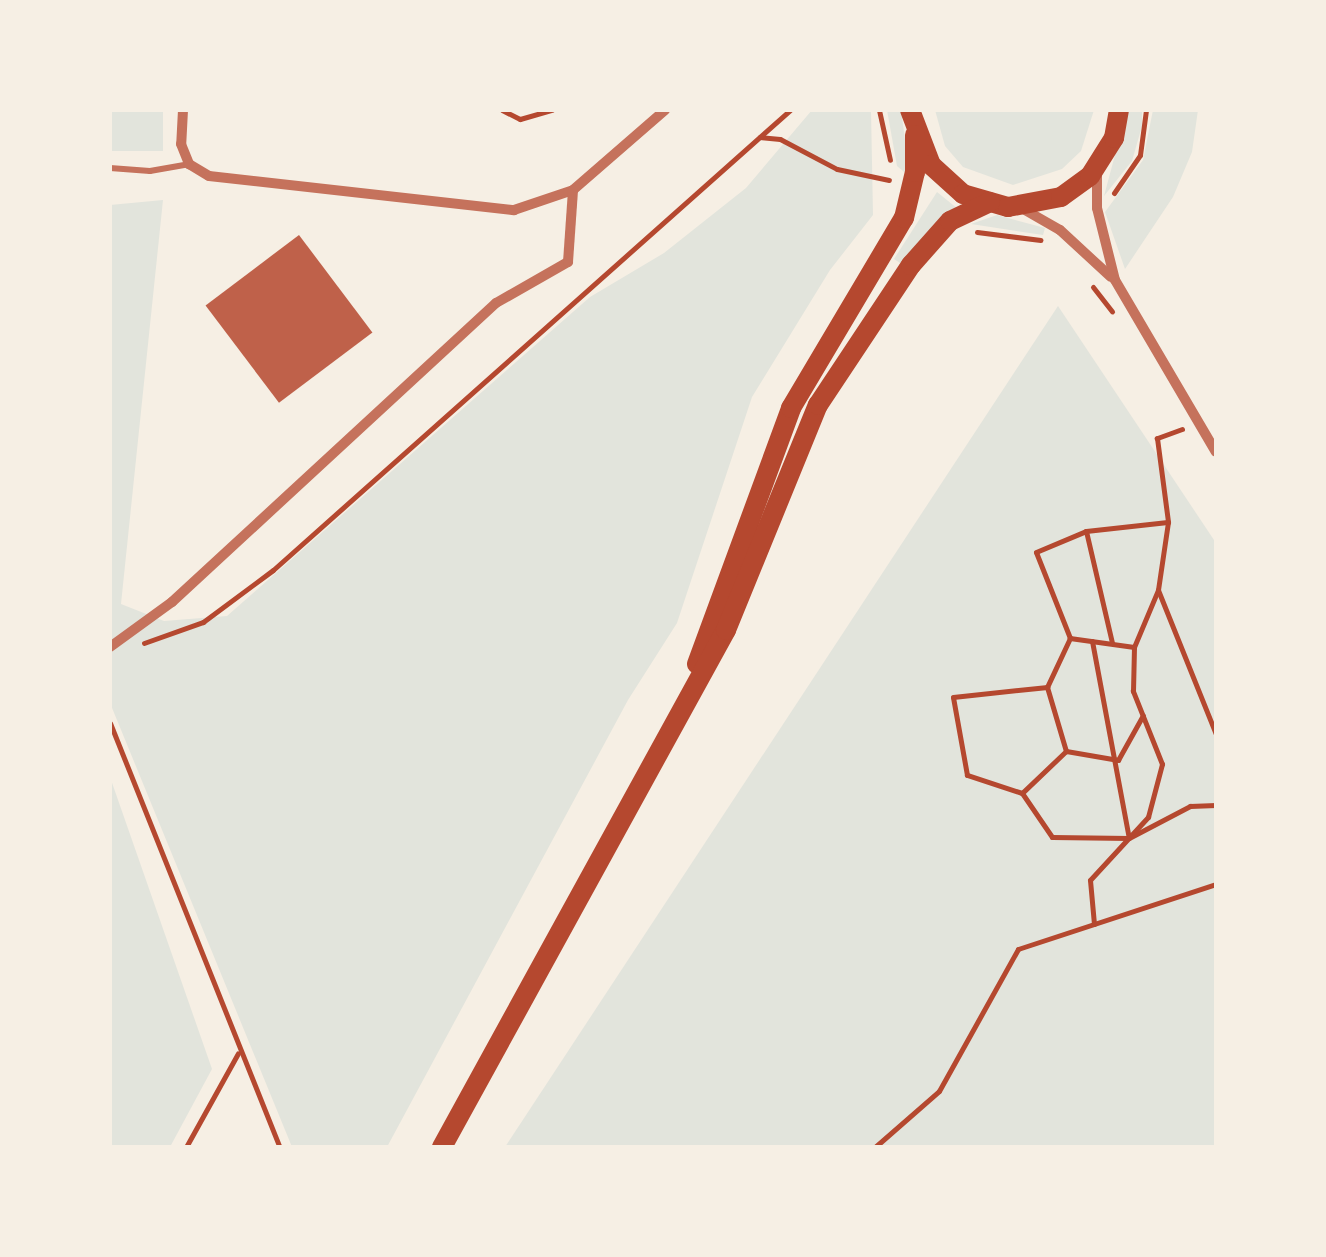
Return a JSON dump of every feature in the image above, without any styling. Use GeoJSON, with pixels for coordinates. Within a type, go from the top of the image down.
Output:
{"type":"FeatureCollection","features":[{"type":"Feature","properties":{"kind":"main road"},"geometry":{"type":"LineString","coordinates":[[686,700],[791,408],[904,218],[916,172],[910,110]]}},
{"type":"Feature","properties":{"kind":"main road"},"geometry":{"type":"LineString","coordinates":[[915,136],[930,165],[952,185],[990,202],[1017,206],[1061,197],[1097,164],[1114,138],[1119,110]]}},
{"type":"Feature","properties":{"kind":"main road"},"geometry":{"type":"LineString","coordinates":[[442,1147],[726,630],[818,405],[871,316],[950,221],[990,202]]}},
{"type":"Feature","properties":{"kind":"street"},"geometry":{"type":"LineString","coordinates":[[184,110],[181,144],[189,164],[234,181],[514,210],[572,190],[665,110]]}},
{"type":"Feature","properties":{"kind":"street"},"geometry":{"type":"LineString","coordinates":[[1097,164],[1097,208],[1115,280],[1216,452]]}},
{"type":"Feature","properties":{"kind":"street"},"geometry":{"type":"LineString","coordinates":[[110,647],[172,602],[496,303],[568,262],[572,190]]}},
{"type":"Feature","properties":{"kind":"street"},"geometry":{"type":"LineString","coordinates":[[1017,206],[1060,230],[1115,280]]}},
{"type":"Feature","properties":{"kind":"lane"},"geometry":{"type":"LineString","coordinates":[[110,168],[150,171],[189,164]]}},
{"type":"Feature","properties":{"kind":"path"},"geometry":{"type":"LineString","coordinates":[[502,110],[520,119],[552,110]]}},
{"type":"Feature","properties":{"kind":"path"},"geometry":{"type":"LineString","coordinates":[[188,628],[273,570],[790,110]]}},
{"type":"Feature","properties":{"kind":"path"},"geometry":{"type":"LineString","coordinates":[[760,136],[780,139],[837,169],[902,180],[880,135],[878,110]]}},
{"type":"Feature","properties":{"kind":"path"},"geometry":{"type":"LineString","coordinates":[[1105,203],[1140,154],[1146,110]]}},
{"type":"Feature","properties":{"kind":"path"},"geometry":{"type":"LineString","coordinates":[[1094,924],[1090,880],[1148,817],[1162,764],[1133,691],[1134,647],[1158,590],[1168,522],[1157,438],[1199,424]]}},
{"type":"Feature","properties":{"kind":"path"},"geometry":{"type":"LineString","coordinates":[[1066,751],[1047,687],[1070,638],[1036,552],[1086,531],[1168,522]]}},
{"type":"Feature","properties":{"kind":"path"},"geometry":{"type":"LineString","coordinates":[[1086,531],[1112,644]]}},
{"type":"Feature","properties":{"kind":"path"},"geometry":{"type":"LineString","coordinates":[[1158,590],[1216,734]]}},
{"type":"Feature","properties":{"kind":"path"},"geometry":{"type":"LineString","coordinates":[[1070,638],[1134,647]]}},
{"type":"Feature","properties":{"kind":"path"},"geometry":{"type":"LineString","coordinates":[[1092,641],[1118,760],[1129,838]]}},
{"type":"Feature","properties":{"kind":"path"},"geometry":{"type":"LineString","coordinates":[[1047,687],[953,697],[966,775],[1022,793],[1052,836],[1129,838],[1190,806],[1216,805]]}},
{"type":"Feature","properties":{"kind":"path"},"geometry":{"type":"LineString","coordinates":[[1118,760],[1143,716]]}},
{"type":"Feature","properties":{"kind":"path"},"geometry":{"type":"LineString","coordinates":[[110,723],[238,1052],[280,1147]]}},
{"type":"Feature","properties":{"kind":"path"},"geometry":{"type":"LineString","coordinates":[[1066,751],[1118,760]]}},
{"type":"Feature","properties":{"kind":"path"},"geometry":{"type":"LineString","coordinates":[[1022,793],[1066,751]]}},
{"type":"Feature","properties":{"kind":"path"},"geometry":{"type":"LineString","coordinates":[[874,1147],[939,1090],[1018,949],[1216,884]]}},
{"type":"Feature","properties":{"kind":"path"},"geometry":{"type":"LineString","coordinates":[[186,1147],[238,1052]]}},
{"type":"Feature","properties":{"kind":"shaded area"},"geometry":{"type":"Polygon","coordinates":[[[110,110],[163,110],[163,151],[110,151],[110,110]]]}},
{"type":"Feature","properties":{"kind":"shaded area"},"geometry":{"type":"Polygon","coordinates":[[[812,110],[871,110],[873,215],[830,270],[752,397],[677,623],[628,700],[387,1147],[292,1147],[110,703],[110,205],[163,200],[121,604],[164,621],[227,616],[590,297],[664,253],[746,188],[812,110]]]}},
{"type":"Feature","properties":{"kind":"shaded area"},"geometry":{"type":"Polygon","coordinates":[[[887,110],[901,110],[910,177],[897,166],[887,110]]]}},
{"type":"Feature","properties":{"kind":"shaded area"},"geometry":{"type":"Polygon","coordinates":[[[935,110],[1094,110],[1081,151],[1062,169],[1013,185],[963,167],[945,146],[935,110]]]}},
{"type":"Feature","properties":{"kind":"shaded area"},"geometry":{"type":"Polygon","coordinates":[[[1127,110],[1142,110],[1142,126],[1132,161],[1104,196],[1127,110]]]}},
{"type":"Feature","properties":{"kind":"shaded area"},"geometry":{"type":"Polygon","coordinates":[[[1153,110],[1198,110],[1192,152],[1173,197],[1125,269],[1105,212],[1143,160],[1153,110]]]}},
{"type":"Feature","properties":{"kind":"shaded area"},"geometry":{"type":"Polygon","coordinates":[[[937,192],[958,209],[903,265],[894,259],[937,192]]]}},
{"type":"Feature","properties":{"kind":"shaded area"},"geometry":{"type":"Polygon","coordinates":[[[997,215],[1045,228],[1043,235],[971,224],[997,215]]]}},
{"type":"Feature","properties":{"kind":"shaded area"},"geometry":{"type":"Polygon","coordinates":[[[1058,306],[1216,543],[1216,1147],[505,1147],[1058,306]]]}},
{"type":"Feature","properties":{"kind":"shaded area"},"geometry":{"type":"Polygon","coordinates":[[[110,777],[212,1069],[170,1147],[110,1147],[110,777]]]}},
{"type":"Feature","properties":{"kind":"building"},"geometry":{"type":"Polygon","coordinates":[[[299,235],[372,332],[279,403],[206,305],[299,235]]]}}]}
